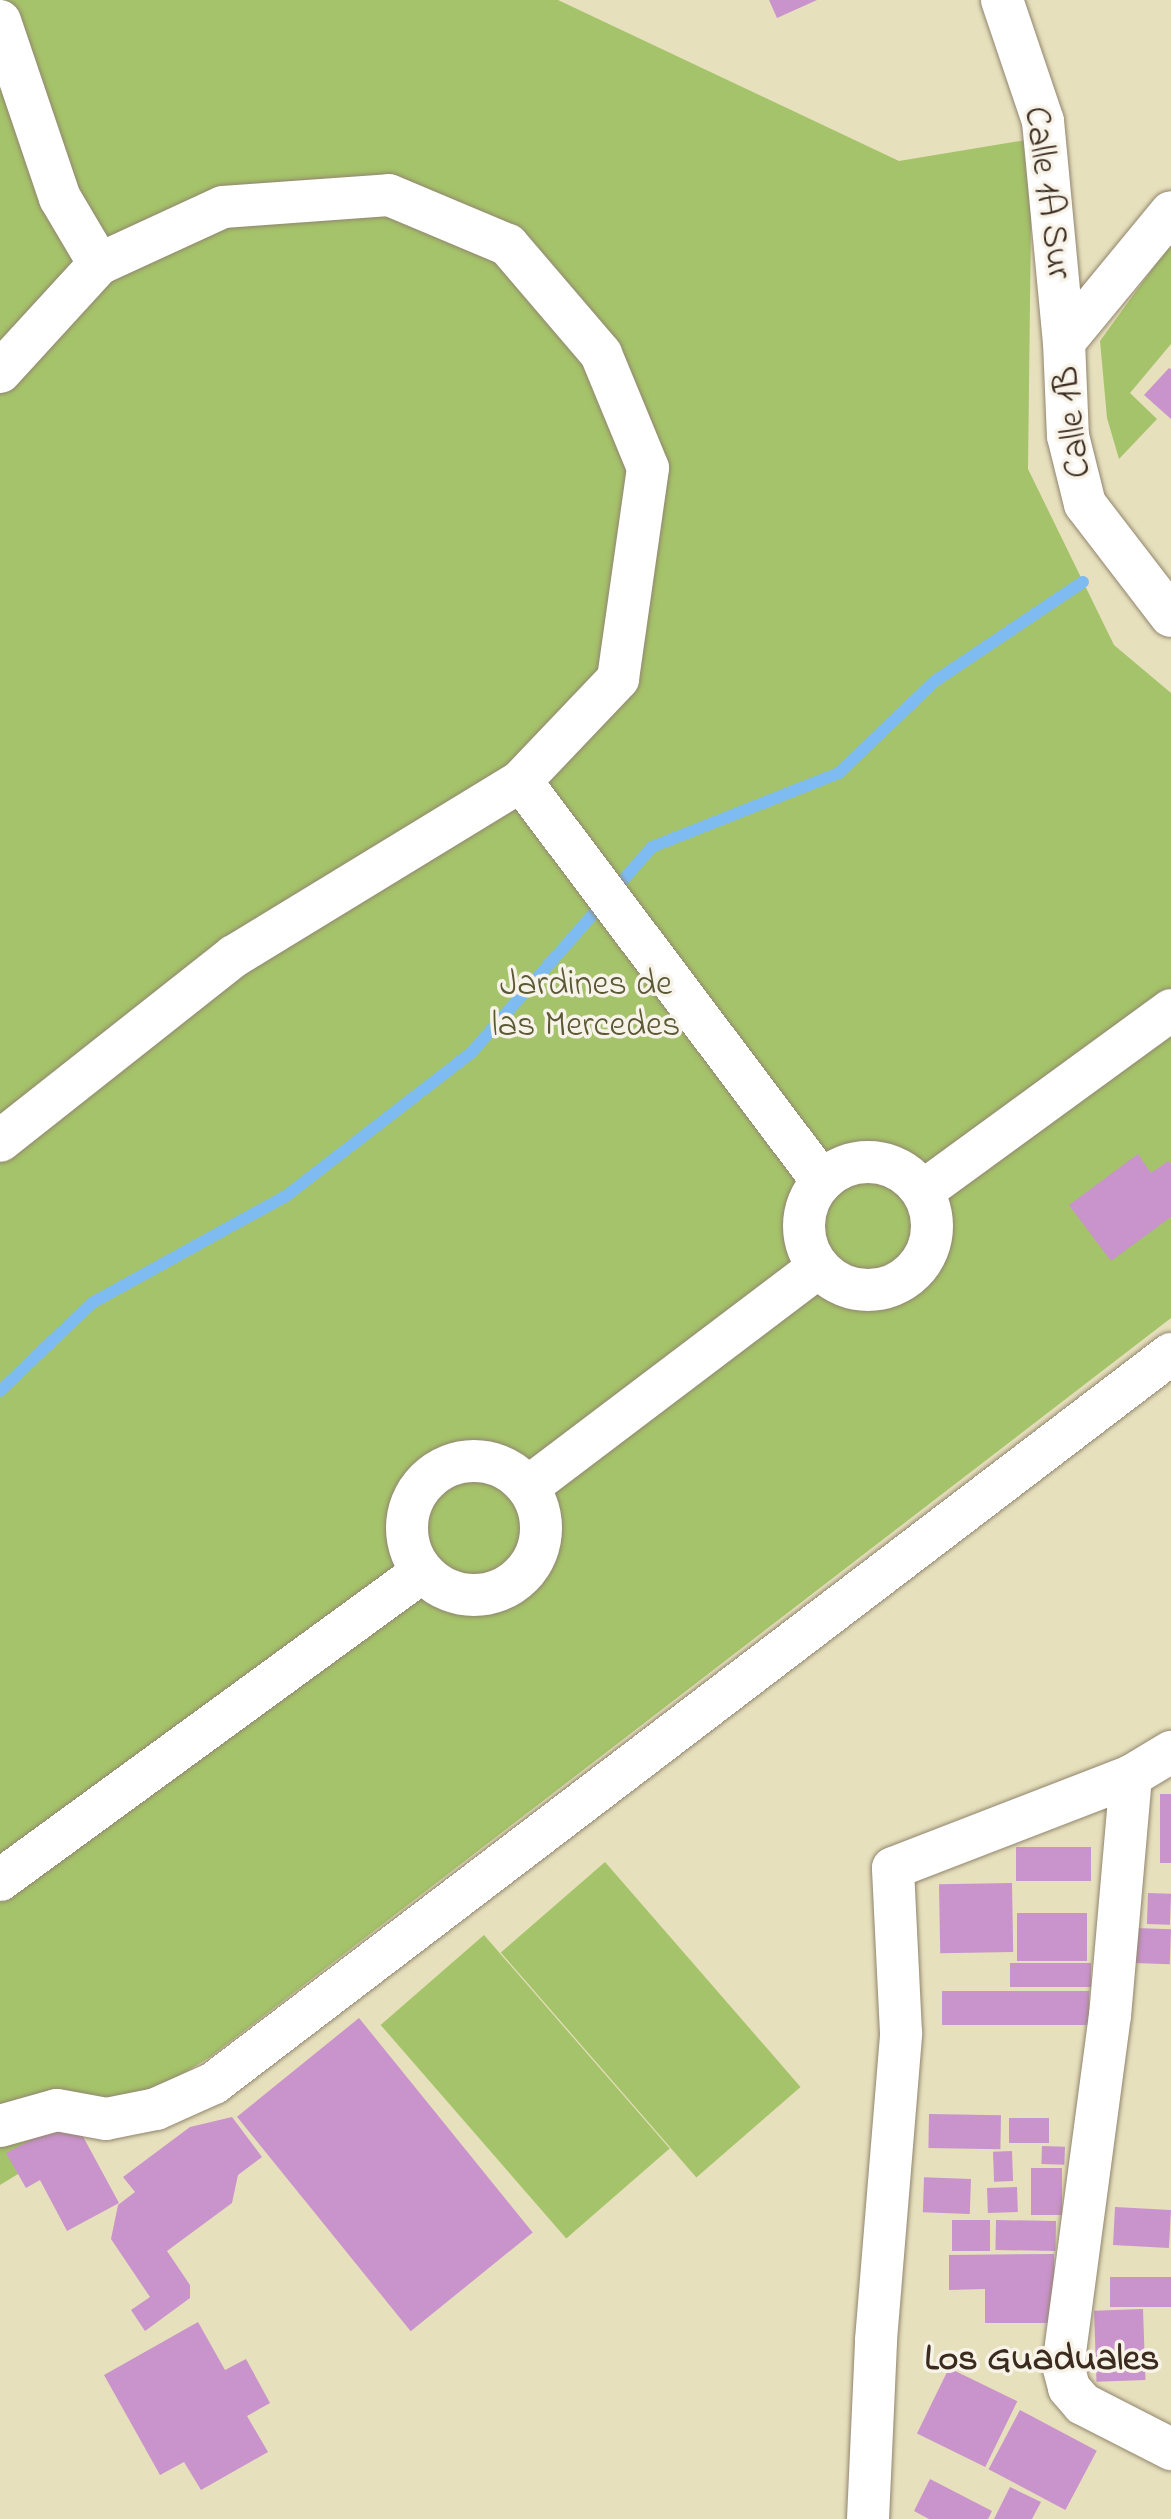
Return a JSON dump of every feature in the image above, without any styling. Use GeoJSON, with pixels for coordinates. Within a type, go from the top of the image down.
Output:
{"type":"FeatureCollection","features":[{"type":"Feature","properties":{"kind":"street","name":"Calle 1A Sur"},"geometry":{"type":"LineString","coordinates":[[1002,0],[1043,121],[1064,342]]}},
{"type":"Feature","properties":{"kind":"street"},"geometry":{"type":"LineString","coordinates":[[0,21],[60,198],[99,264]]}},
{"type":"Feature","properties":{"kind":"street"},"geometry":{"type":"LineString","coordinates":[[0,372],[99,264],[223,207],[389,195],[508,245],[601,354],[648,468],[618,679],[521,781],[234,956],[0,1141]]}},
{"type":"Feature","properties":{"kind":"street"},"geometry":{"type":"LineString","coordinates":[[1064,342],[1171,212]]}},
{"type":"Feature","properties":{"kind":"street","name":"Calle 1B"},"geometry":{"type":"LineString","coordinates":[[1064,342],[1068,436],[1085,504],[1171,616]]}},
{"type":"Feature","properties":{"kind":"street"},"geometry":{"type":"LineString","coordinates":[[521,781],[822,1181]]}},
{"type":"Feature","properties":{"kind":"street"},"geometry":{"type":"LineString","coordinates":[[923,1191],[1171,1010]]}},
{"type":"Feature","properties":{"kind":"street"},"geometry":{"type":"LineString","coordinates":[[880,1162],[907,1174],[923,1191],[933,1233],[921,1265],[908,1277],[867,1291],[845,1287],[818,1268],[803,1231],[805,1208],[822,1181],[843,1167],[880,1162]]}},
{"type":"Feature","properties":{"kind":"street"},"geometry":{"type":"LineString","coordinates":[[528,1487],[818,1268]]}},
{"type":"Feature","properties":{"kind":"street"},"geometry":{"type":"LineString","coordinates":[[0,2126],[57,2110],[106,2119],[143,2111],[214,2083],[1171,1354]]}},
{"type":"Feature","properties":{"kind":"street"},"geometry":{"type":"LineString","coordinates":[[485,1461],[511,1471],[528,1487],[542,1521],[542,1536],[535,1559],[520,1578],[492,1594],[459,1595],[422,1572],[407,1543],[406,1524],[411,1501],[437,1471],[461,1462],[485,1461]]}},
{"type":"Feature","properties":{"kind":"street"},"geometry":{"type":"LineString","coordinates":[[0,1880],[422,1572]]}},
{"type":"Feature","properties":{"kind":"street"},"geometry":{"type":"LineString","coordinates":[[868,2519],[876,2340],[901,2033],[893,1868],[1131,1776],[1171,1752]]}},
{"type":"Feature","properties":{"kind":"street"},"geometry":{"type":"LineString","coordinates":[[1131,1776],[1110,2015],[1063,2365],[1069,2388],[1083,2404],[1171,2449]]}},
{"type":"Feature","properties":{"kind":"green space","name":"Jardines de las Mercedes"},"geometry":{"type":"Polygon","coordinates":[[[0,0],[558,0],[899,161],[1032,139],[1028,469],[1114,645],[1171,693],[1171,1318],[210,2057],[0,2185],[0,0]]]}},
{"type":"Feature","properties":{"kind":"green space"},"geometry":{"type":"Polygon","coordinates":[[[1171,243],[1171,344],[1130,393],[1157,419],[1119,459],[1107,418],[1100,341],[1171,243]]]}},
{"type":"Feature","properties":{"kind":"green space"},"geometry":{"type":"Polygon","coordinates":[[[605,1862],[801,2087],[696,2177],[501,1953],[605,1862]]]}},
{"type":"Feature","properties":{"kind":"green space"},"geometry":{"type":"Polygon","coordinates":[[[484,1935],[670,2149],[566,2238],[381,2025],[484,1935]]]}},
{"type":"Feature","properties":{"kind":"building"},"geometry":{"type":"Polygon","coordinates":[[[769,0],[817,0],[777,18],[769,0]]]}},
{"type":"Feature","properties":{"kind":"building"},"geometry":{"type":"Polygon","coordinates":[[[1171,369],[1171,419],[1144,395],[1171,369]]]}},
{"type":"Feature","properties":{"kind":"building"},"geometry":{"type":"Polygon","coordinates":[[[1138,1154],[1151,1173],[1168,1161],[1171,1164],[1171,1217],[1111,1261],[1069,1205],[1138,1154]]]}},
{"type":"Feature","properties":{"kind":"building"},"geometry":{"type":"Polygon","coordinates":[[[1160,1794],[1171,1794],[1171,1863],[1160,1863],[1160,1794]]]}},
{"type":"Feature","properties":{"kind":"building"},"geometry":{"type":"Polygon","coordinates":[[[1016,1847],[1091,1847],[1091,1881],[1016,1881],[1016,1847]]]}},
{"type":"Feature","properties":{"kind":"building"},"geometry":{"type":"Polygon","coordinates":[[[1012,1883],[1013,1952],[940,1953],[939,1884],[1012,1883]]]}},
{"type":"Feature","properties":{"kind":"building"},"geometry":{"type":"Polygon","coordinates":[[[1148,1893],[1171,1894],[1170,1925],[1147,1924],[1148,1893]]]}},
{"type":"Feature","properties":{"kind":"building"},"geometry":{"type":"Polygon","coordinates":[[[1017,1913],[1087,1913],[1087,1961],[1017,1961],[1017,1913]]]}},
{"type":"Feature","properties":{"kind":"building"},"geometry":{"type":"Polygon","coordinates":[[[1135,1928],[1171,1929],[1170,1964],[1134,1963],[1135,1928]]]}},
{"type":"Feature","properties":{"kind":"building"},"geometry":{"type":"Polygon","coordinates":[[[1010,1963],[1091,1963],[1091,1987],[1010,1987],[1010,1963]]]}},
{"type":"Feature","properties":{"kind":"building"},"geometry":{"type":"Polygon","coordinates":[[[942,1991],[1089,1991],[1089,2025],[942,2025],[942,1991]]]}},
{"type":"Feature","properties":{"kind":"building"},"geometry":{"type":"Polygon","coordinates":[[[359,2018],[533,2232],[411,2331],[237,2117],[359,2018]]]}},
{"type":"Feature","properties":{"kind":"building"},"geometry":{"type":"Polygon","coordinates":[[[929,2114],[1001,2115],[1000,2149],[928,2148],[929,2114]]]}},
{"type":"Feature","properties":{"kind":"building"},"geometry":{"type":"Polygon","coordinates":[[[232,2117],[262,2157],[238,2175],[232,2203],[167,2251],[190,2285],[190,2298],[145,2331],[131,2310],[150,2297],[111,2239],[118,2205],[135,2192],[123,2177],[190,2127],[232,2117]]]}},
{"type":"Feature","properties":{"kind":"building"},"geometry":{"type":"Polygon","coordinates":[[[73,2118],[119,2203],[67,2231],[40,2180],[26,2188],[6,2153],[73,2118]]]}},
{"type":"Feature","properties":{"kind":"building"},"geometry":{"type":"Polygon","coordinates":[[[1009,2118],[1049,2118],[1049,2143],[1009,2143],[1009,2118]]]}},
{"type":"Feature","properties":{"kind":"building"},"geometry":{"type":"Polygon","coordinates":[[[1042,2146],[1065,2147],[1064,2165],[1041,2164],[1042,2146]]]}},
{"type":"Feature","properties":{"kind":"building"},"geometry":{"type":"Polygon","coordinates":[[[1012,2151],[1013,2181],[994,2182],[993,2152],[1012,2151]]]}},
{"type":"Feature","properties":{"kind":"building"},"geometry":{"type":"Polygon","coordinates":[[[1031,2168],[1062,2168],[1062,2215],[1031,2215],[1031,2168]]]}},
{"type":"Feature","properties":{"kind":"building"},"geometry":{"type":"Polygon","coordinates":[[[924,2177],[971,2179],[970,2214],[923,2212],[924,2177]]]}},
{"type":"Feature","properties":{"kind":"building"},"geometry":{"type":"Polygon","coordinates":[[[1017,2187],[1018,2212],[988,2213],[987,2188],[1017,2187]]]}},
{"type":"Feature","properties":{"kind":"building"},"geometry":{"type":"Polygon","coordinates":[[[1115,2207],[1171,2210],[1169,2248],[1113,2245],[1115,2207]]]}},
{"type":"Feature","properties":{"kind":"building"},"geometry":{"type":"Polygon","coordinates":[[[952,2220],[990,2220],[990,2251],[952,2251],[952,2220]]]}},
{"type":"Feature","properties":{"kind":"building"},"geometry":{"type":"Polygon","coordinates":[[[996,2220],[1056,2221],[1055,2251],[995,2250],[996,2220]]]}},
{"type":"Feature","properties":{"kind":"building"},"geometry":{"type":"Polygon","coordinates":[[[1054,2254],[1055,2323],[985,2323],[985,2289],[949,2290],[949,2255],[1054,2254]]]}},
{"type":"Feature","properties":{"kind":"building"},"geometry":{"type":"Polygon","coordinates":[[[1110,2277],[1171,2277],[1171,2307],[1110,2307],[1110,2277]]]}},
{"type":"Feature","properties":{"kind":"building"},"geometry":{"type":"Polygon","coordinates":[[[1143,2309],[1145,2380],[1097,2382],[1094,2311],[1143,2309]]]}},
{"type":"Feature","properties":{"kind":"building"},"geometry":{"type":"Polygon","coordinates":[[[198,2322],[225,2370],[246,2359],[270,2403],[247,2416],[268,2452],[201,2490],[184,2462],[160,2475],[104,2375],[198,2322]]]}},
{"type":"Feature","properties":{"kind":"building"},"geometry":{"type":"Polygon","coordinates":[[[949,2368],[1017,2401],[985,2467],[917,2434],[949,2368]]]}},
{"type":"Feature","properties":{"kind":"building"},"geometry":{"type":"Polygon","coordinates":[[[1020,2410],[1097,2451],[1065,2510],[989,2469],[1020,2410]]]}},
{"type":"Feature","properties":{"kind":"building"},"geometry":{"type":"Polygon","coordinates":[[[930,2479],[992,2511],[988,2519],[929,2519],[914,2511],[930,2479]]]}},
{"type":"Feature","properties":{"kind":"building"},"geometry":{"type":"Polygon","coordinates":[[[1010,2487],[1041,2502],[1032,2519],[994,2519],[1010,2487]]]}},
{"type":"Feature","properties":{"kind":"waterway"},"geometry":{"type":"LineString","coordinates":[[0,1391],[92,1303],[286,1196],[472,1052],[652,847],[839,773],[935,681],[1083,582]]}},
{"type":"Feature","properties":{"kind":"district","name":"Los Guaduales"},"geometry":{"type":"Point","coordinates":[1042,2361]}}]}
